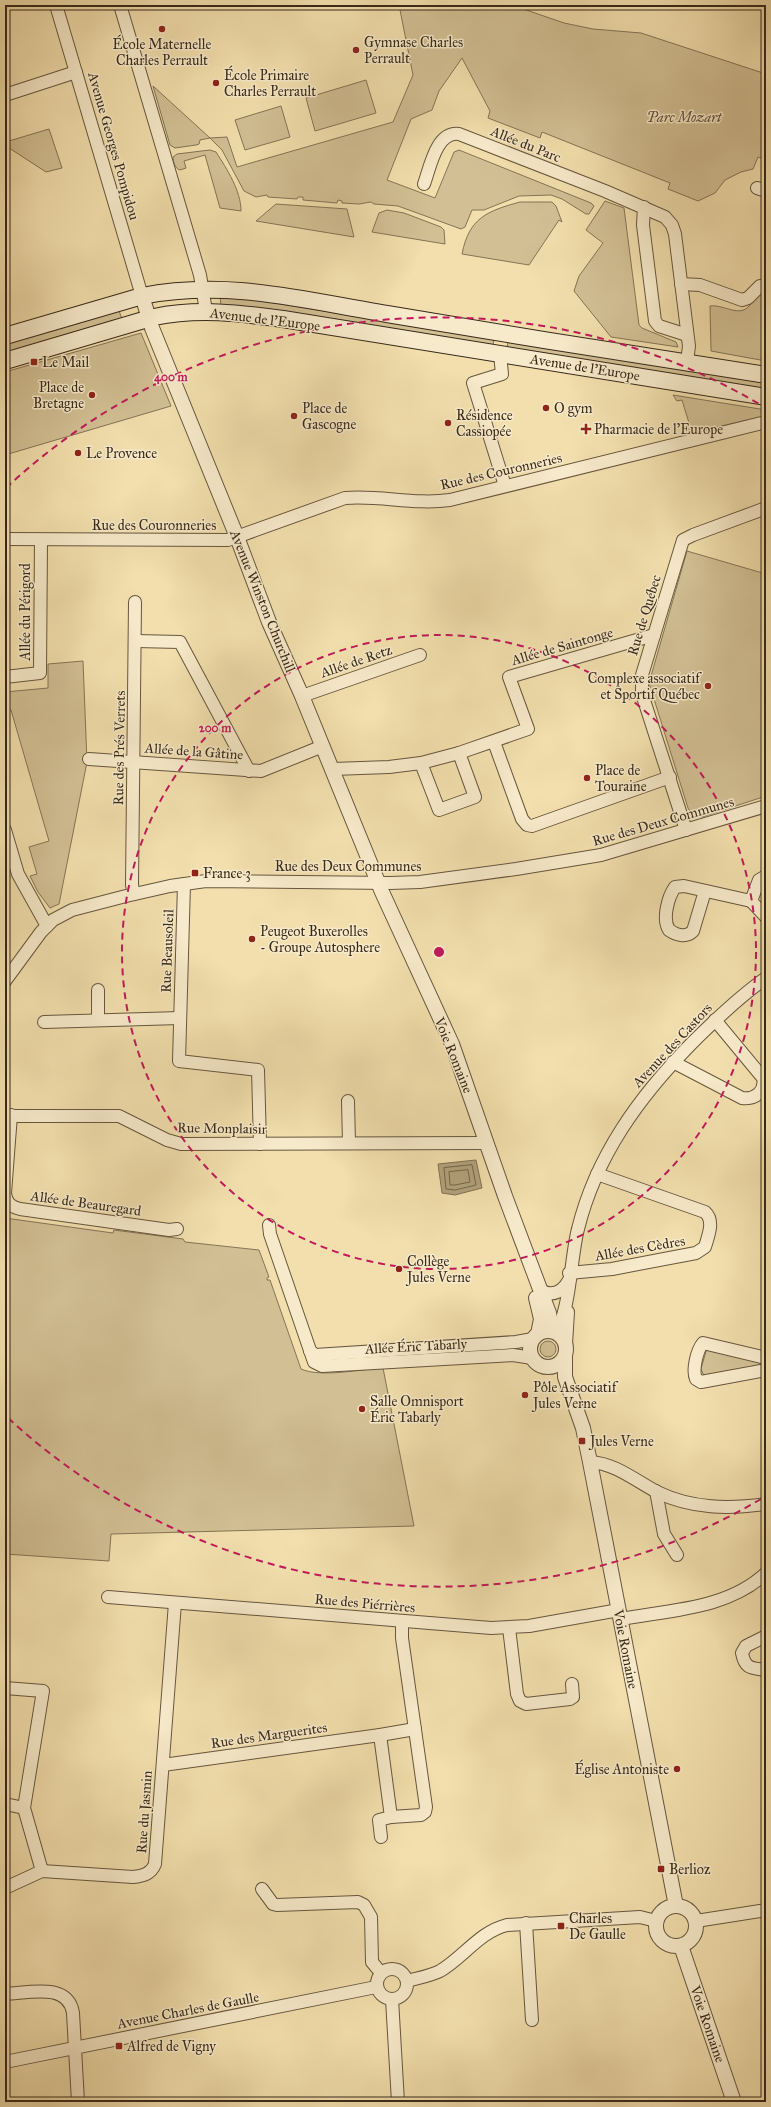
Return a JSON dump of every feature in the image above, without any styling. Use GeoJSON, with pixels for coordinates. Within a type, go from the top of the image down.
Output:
{"type":"FeatureCollection","features":[{"type":"Feature","properties":{"kind":"main road","name":"Avenue de l'Europe"},"geometry":{"type":"LineString","coordinates":[[5,336],[142,296],[165,292],[203,289],[254,292],[283,296],[393,316],[766,375]]}},
{"type":"Feature","properties":{"kind":"main road"},"geometry":{"type":"LineString","coordinates":[[5,361],[151,317],[193,301],[203,289]]}},
{"type":"Feature","properties":{"kind":"main road","name":"Avenue de l'Europe"},"geometry":{"type":"LineString","coordinates":[[151,317],[206,311],[236,312],[766,396]]}},
{"type":"Feature","properties":{"kind":"street","name":"Avenue Georges Pompidou"},"geometry":{"type":"LineString","coordinates":[[56,5],[142,296]]}},
{"type":"Feature","properties":{"kind":"street"},"geometry":{"type":"LineString","coordinates":[[120,5],[200,275],[206,311]]}},
{"type":"Feature","properties":{"kind":"street"},"geometry":{"type":"LineString","coordinates":[[5,95],[76,72]]}},
{"type":"Feature","properties":{"kind":"street","name":"Allée du Parc"},"geometry":{"type":"LineString","coordinates":[[424,184],[441,141],[445,136],[455,133],[644,207],[665,217],[672,225],[681,284],[687,335],[687,362]]}},
{"type":"Feature","properties":{"kind":"street"},"geometry":{"type":"LineString","coordinates":[[644,207],[643,225],[654,321],[659,326],[687,335]]}},
{"type":"Feature","properties":{"kind":"street"},"geometry":{"type":"LineString","coordinates":[[681,284],[700,285],[742,300],[748,298],[760,286],[766,287]]}},
{"type":"Feature","properties":{"kind":"street"},"geometry":{"type":"LineString","coordinates":[[142,296],[151,317]]}},
{"type":"Feature","properties":{"kind":"street","name":"Avenue Winston Churchill"},"geometry":{"type":"LineString","coordinates":[[151,317],[269,622],[323,746],[378,883]]}},
{"type":"Feature","properties":{"kind":"street"},"geometry":{"type":"LineString","coordinates":[[500,354],[502,374],[473,382],[505,486]]}},
{"type":"Feature","properties":{"kind":"street","name":"Rue des Couronneries"},"geometry":{"type":"LineString","coordinates":[[5,540],[228,540],[345,498],[364,496],[436,502],[766,422]]}},
{"type":"Feature","properties":{"kind":"street","name":"Rue de Québec"},"geometry":{"type":"LineString","coordinates":[[686,830],[641,685],[642,675],[683,540],[693,534],[766,508]]}},
{"type":"Feature","properties":{"kind":"street","name":"Allée du Périgord"},"geometry":{"type":"LineString","coordinates":[[5,676],[40,673],[40,540]]}},
{"type":"Feature","properties":{"kind":"street","name":"Rue des Prés Verrets"},"geometry":{"type":"LineString","coordinates":[[134,894],[132,885],[136,641],[135,602]]}},
{"type":"Feature","properties":{"kind":"street","name":"Allée de Saintonge"},"geometry":{"type":"LineString","coordinates":[[332,769],[389,767],[421,763],[494,742],[528,729],[509,677],[654,635]]}},
{"type":"Feature","properties":{"kind":"street","name":"Allée de la Gâtine"},"geometry":{"type":"LineString","coordinates":[[136,641],[180,642],[249,770]]}},
{"type":"Feature","properties":{"kind":"street","name":"Allée de Retz"},"geometry":{"type":"LineString","coordinates":[[302,696],[420,655]]}},
{"type":"Feature","properties":{"kind":"street"},"geometry":{"type":"LineString","coordinates":[[494,742],[522,819],[527,825],[532,826],[670,777]]}},
{"type":"Feature","properties":{"kind":"street","name":"Allée de la Gâtine"},"geometry":{"type":"LineString","coordinates":[[89,759],[261,771],[323,746]]}},
{"type":"Feature","properties":{"kind":"street"},"geometry":{"type":"LineString","coordinates":[[421,763],[439,810],[475,797],[459,753]]}},
{"type":"Feature","properties":{"kind":"street","name":"Rue des Deux Communes"},"geometry":{"type":"LineString","coordinates":[[5,981],[53,920],[72,910],[134,894],[206,881],[420,882],[559,864],[601,856],[766,806]]}},
{"type":"Feature","properties":{"kind":"street"},"geometry":{"type":"LineString","coordinates":[[5,830],[10,870],[47,926]]}},
{"type":"Feature","properties":{"kind":"street"},"geometry":{"type":"LineString","coordinates":[[751,901],[759,880],[766,876]]}},
{"type":"Feature","properties":{"kind":"street","name":"Voie Romaine"},"geometry":{"type":"LineString","coordinates":[[378,883],[452,1044],[519,1232],[542,1291],[553,1331]]}},
{"type":"Feature","properties":{"kind":"street","name":"Rue Beausoleil"},"geometry":{"type":"LineString","coordinates":[[184,884],[179,1060],[258,1070],[260,1144]]}},
{"type":"Feature","properties":{"kind":"street"},"geometry":{"type":"LineString","coordinates":[[705,891],[751,901],[766,917]]}},
{"type":"Feature","properties":{"kind":"street","name":"Avenue des Castors"},"geometry":{"type":"LineString","coordinates":[[565,1351],[569,1276],[578,1229],[597,1174],[620,1129],[646,1093],[673,1062],[715,1020],[766,978]]}},
{"type":"Feature","properties":{"kind":"street"},"geometry":{"type":"LineString","coordinates":[[98,990],[98,1020]]}},
{"type":"Feature","properties":{"kind":"street"},"geometry":{"type":"LineString","coordinates":[[44,1022],[180,1018]]}},
{"type":"Feature","properties":{"kind":"street"},"geometry":{"type":"LineString","coordinates":[[673,1062],[742,1098],[751,1099],[760,1093],[764,1085],[763,1078],[715,1020]]}},
{"type":"Feature","properties":{"kind":"street"},"geometry":{"type":"LineString","coordinates":[[348,1101],[349,1143]]}},
{"type":"Feature","properties":{"kind":"street","name":"Rue Monplaisir"},"geometry":{"type":"LineString","coordinates":[[8,1116],[119,1116],[174,1143],[487,1143]]}},
{"type":"Feature","properties":{"kind":"street","name":"Allée de Beauregard"},"geometry":{"type":"LineString","coordinates":[[8,1116],[5,1193],[6,1200],[10,1205],[20,1209],[168,1230],[177,1229]]}},
{"type":"Feature","properties":{"kind":"street","name":"Allée des Cèdres"},"geometry":{"type":"LineString","coordinates":[[569,1276],[696,1253],[705,1247],[710,1228],[708,1214],[597,1174]]}},
{"type":"Feature","properties":{"kind":"street","name":"Allée Éric Tabarly"},"geometry":{"type":"LineString","coordinates":[[269,1225],[270,1234],[315,1364],[322,1366],[513,1355],[538,1362]]}},
{"type":"Feature","properties":{"kind":"street","name":"Voie Romaine"},"geometry":{"type":"LineString","coordinates":[[519,1232],[540,1313],[535,1336],[530,1348],[538,1362],[570,1394]]}},
{"type":"Feature","properties":{"kind":"street"},"geometry":{"type":"LineString","coordinates":[[542,1291],[550,1294],[560,1292],[569,1276]]}},
{"type":"Feature","properties":{"kind":"street","name":"Avenue des Castors"},"geometry":{"type":"LineString","coordinates":[[553,1331],[561,1322],[567,1298]]}},
{"type":"Feature","properties":{"kind":"street"},"geometry":{"type":"LineString","coordinates":[[535,1336],[545,1331],[553,1331],[563,1338],[565,1351],[556,1365],[538,1362]]}},
{"type":"Feature","properties":{"kind":"street","name":"Allée Éric Tabarly"},"geometry":{"type":"LineString","coordinates":[[310,1351],[315,1355],[516,1342],[535,1336]]}},
{"type":"Feature","properties":{"kind":"street"},"geometry":{"type":"LineString","coordinates":[[766,1358],[703,1343],[700,1347],[695,1376],[698,1380],[706,1381],[766,1370]]}},
{"type":"Feature","properties":{"kind":"street","name":"Voie Romaine"},"geometry":{"type":"LineString","coordinates":[[565,1351],[565,1378],[581,1421],[590,1462],[676,1906]]}},
{"type":"Feature","properties":{"kind":"street"},"geometry":{"type":"LineString","coordinates":[[590,1462],[608,1465],[656,1491],[690,1504],[738,1508],[766,1504]]}},
{"type":"Feature","properties":{"kind":"street"},"geometry":{"type":"LineString","coordinates":[[656,1491],[664,1534],[676,1555]]}},
{"type":"Feature","properties":{"kind":"street","name":"Rue des Piérrières"},"geometry":{"type":"LineString","coordinates":[[108,1597],[509,1628],[707,1604],[728,1597],[746,1588],[766,1573]]}},
{"type":"Feature","properties":{"kind":"street","name":"Rue du Jasmin"},"geometry":{"type":"LineString","coordinates":[[5,1888],[42,1871],[133,1877],[150,1872],[155,1864],[175,1603]]}},
{"type":"Feature","properties":{"kind":"street"},"geometry":{"type":"LineString","coordinates":[[381,1837],[379,1820],[390,1817],[421,1815],[425,1812],[426,1807],[402,1638],[402,1620]]}},
{"type":"Feature","properties":{"kind":"street"},"geometry":{"type":"LineString","coordinates":[[509,1628],[517,1694],[520,1701],[526,1704],[570,1699],[573,1697],[572,1684]]}},
{"type":"Feature","properties":{"kind":"street"},"geometry":{"type":"LineString","coordinates":[[766,1636],[746,1646],[742,1653],[747,1666],[766,1670]]}},
{"type":"Feature","properties":{"kind":"street"},"geometry":{"type":"LineString","coordinates":[[5,1688],[43,1691],[24,1808],[42,1871]]}},
{"type":"Feature","properties":{"kind":"street","name":"Rue des Marguerites"},"geometry":{"type":"LineString","coordinates":[[163,1764],[415,1730]]}},
{"type":"Feature","properties":{"kind":"street"},"geometry":{"type":"LineString","coordinates":[[380,1734],[390,1817]]}},
{"type":"Feature","properties":{"kind":"street"},"geometry":{"type":"LineString","coordinates":[[5,1804],[24,1808]]}},
{"type":"Feature","properties":{"kind":"street"},"geometry":{"type":"LineString","coordinates":[[262,1889],[269,1907],[282,1905],[358,1902],[364,1905],[370,1917],[372,1962],[381,1973]]}},
{"type":"Feature","properties":{"kind":"street"},"geometry":{"type":"LineString","coordinates":[[676,1906],[689,1910],[696,1921],[695,1934],[692,1939],[681,1946],[668,1945],[662,1940],[658,1935],[656,1921],[663,1910],[676,1906]]}},
{"type":"Feature","properties":{"kind":"street"},"geometry":{"type":"LineString","coordinates":[[696,1921],[766,1910]]}},
{"type":"Feature","properties":{"kind":"street"},"geometry":{"type":"LineString","coordinates":[[407,1981],[440,1971],[492,1930],[507,1925],[640,1917],[656,1921]]}},
{"type":"Feature","properties":{"kind":"street"},"geometry":{"type":"LineString","coordinates":[[526,1923],[532,2020]]}},
{"type":"Feature","properties":{"kind":"street","name":"Voie Romaine"},"geometry":{"type":"LineString","coordinates":[[681,1946],[734,2102]]}},
{"type":"Feature","properties":{"kind":"street"},"geometry":{"type":"LineString","coordinates":[[395,1969],[402,1972],[407,1981],[404,1993],[399,1998],[392,2000],[382,1996],[376,1987],[377,1978],[386,1970],[395,1969]]}},
{"type":"Feature","properties":{"kind":"street","name":"Avenue Charles de Gaulle"},"geometry":{"type":"LineString","coordinates":[[5,2062],[376,1987]]}},
{"type":"Feature","properties":{"kind":"street"},"geometry":{"type":"LineString","coordinates":[[5,1994],[55,1992],[66,1997],[70,2002],[73,2013],[78,2102]]}},
{"type":"Feature","properties":{"kind":"street"},"geometry":{"type":"LineString","coordinates":[[392,2000],[398,2102]]}},
{"type":"Feature","properties":{"kind":"green space","name":"Parc Mozart"},"geometry":{"type":"Polygon","coordinates":[[[399,5],[512,5],[564,23],[593,29],[641,33],[766,74],[766,160],[758,157],[753,169],[741,172],[725,180],[715,193],[698,201],[668,189],[670,183],[542,132],[540,138],[488,118],[490,111],[462,58],[439,91],[432,110],[411,119],[387,180],[435,198],[454,152],[459,150],[591,203],[594,206],[589,214],[586,214],[562,199],[551,195],[519,196],[484,210],[472,210],[465,227],[461,229],[398,206],[374,204],[371,202],[359,204],[342,203],[342,201],[338,200],[337,203],[303,200],[303,197],[298,197],[297,199],[268,197],[267,195],[256,197],[244,191],[222,150],[210,138],[227,137],[237,167],[393,122],[413,75],[399,5]]]}},
{"type":"Feature","properties":{"kind":"green space"},"geometry":{"type":"Polygon","coordinates":[[[366,80],[376,113],[315,131],[306,98],[366,80]]]}},
{"type":"Feature","properties":{"kind":"green space"},"geometry":{"type":"Polygon","coordinates":[[[153,86],[210,138],[200,140],[199,144],[196,145],[175,148],[170,145],[153,86]]]}},
{"type":"Feature","properties":{"kind":"green space"},"geometry":{"type":"Polygon","coordinates":[[[281,106],[290,137],[245,150],[235,120],[281,106]]]}},
{"type":"Feature","properties":{"kind":"green space"},"geometry":{"type":"Polygon","coordinates":[[[49,129],[62,168],[46,172],[6,146],[9,141],[49,129]]]}},
{"type":"Feature","properties":{"kind":"green space"},"geometry":{"type":"Polygon","coordinates":[[[210,150],[216,152],[233,180],[239,196],[241,211],[220,208],[205,155],[184,161],[186,168],[180,170],[173,161],[173,157],[177,154],[210,150]]]}},
{"type":"Feature","properties":{"kind":"green space"},"geometry":{"type":"Polygon","coordinates":[[[605,201],[624,208],[639,325],[642,328],[676,342],[678,347],[611,337],[574,291],[579,276],[603,243],[586,230],[605,201]]]}},
{"type":"Feature","properties":{"kind":"green space"},"geometry":{"type":"Polygon","coordinates":[[[520,202],[552,202],[556,206],[562,222],[559,220],[529,265],[462,254],[469,232],[481,218],[498,209],[520,202]]]}},
{"type":"Feature","properties":{"kind":"green space"},"geometry":{"type":"Polygon","coordinates":[[[276,204],[347,209],[354,237],[256,221],[276,204]]]}},
{"type":"Feature","properties":{"kind":"green space"},"geometry":{"type":"Polygon","coordinates":[[[387,210],[404,213],[441,227],[444,230],[445,244],[372,232],[379,213],[387,210]]]}},
{"type":"Feature","properties":{"kind":"green space"},"geometry":{"type":"Polygon","coordinates":[[[220,294],[494,339],[493,346],[221,307],[220,294]]]}},
{"type":"Feature","properties":{"kind":"green space"},"geometry":{"type":"Polygon","coordinates":[[[760,294],[766,296],[766,361],[711,351],[710,306],[739,311],[747,308],[760,294]]]}},
{"type":"Feature","properties":{"kind":"green space"},"geometry":{"type":"Polygon","coordinates":[[[118,308],[122,319],[5,354],[5,341],[118,308]]]}},
{"type":"Feature","properties":{"kind":"green space","name":"Place de Bretagne"},"geometry":{"type":"Polygon","coordinates":[[[141,333],[171,406],[5,455],[5,372],[141,333]]]}},
{"type":"Feature","properties":{"kind":"green space"},"geometry":{"type":"Polygon","coordinates":[[[508,341],[766,379],[766,392],[507,348],[508,341]]]}},
{"type":"Feature","properties":{"kind":"green space"},"geometry":{"type":"Polygon","coordinates":[[[673,395],[766,410],[766,416],[704,430],[703,427],[687,430],[684,425],[689,423],[682,400],[677,401],[673,395]]]}},
{"type":"Feature","properties":{"kind":"green space","name":"Complexe associatif et Sportif Québec"},"geometry":{"type":"Polygon","coordinates":[[[687,551],[766,574],[766,796],[702,817],[691,813],[688,808],[649,683],[687,551]]]}},
{"type":"Feature","properties":{"kind":"green space"},"geometry":{"type":"Polygon","coordinates":[[[83,661],[87,762],[59,904],[50,908],[38,892],[30,876],[37,874],[29,847],[49,841],[11,710],[5,711],[5,692],[48,688],[48,664],[83,661]]]}},
{"type":"Feature","properties":{"kind":"green space"},"geometry":{"type":"Polygon","coordinates":[[[5,1218],[113,1233],[114,1230],[183,1239],[185,1242],[259,1250],[269,1277],[267,1280],[270,1280],[301,1369],[309,1372],[330,1373],[383,1368],[414,1526],[111,1534],[109,1561],[5,1554],[5,1218]]]}},
{"type":"Feature","properties":{"kind":"green space"},"geometry":{"type":"Polygon","coordinates":[[[548,1341],[554,1343],[556,1349],[554,1355],[548,1357],[542,1355],[540,1349],[542,1343],[548,1341]]]}},
{"type":"Feature","properties":{"kind":"green space"},"geometry":{"type":"Polygon","coordinates":[[[711,1349],[766,1364],[708,1376],[703,1374],[701,1369],[706,1351],[711,1349]]]}},
{"type":"Feature","properties":{"kind":"water"},"geometry":{"type":"Polygon","coordinates":[[[476,1160],[482,1188],[455,1195],[442,1193],[438,1164],[476,1160]]]}},
{"type":"Feature","properties":{"kind":"place","name":"École Maternelle Charles Perrault"},"geometry":{"type":"Point","coordinates":[162,29]}},
{"type":"Feature","properties":{"kind":"place","name":"Gymnase Charles Perrault"},"geometry":{"type":"Point","coordinates":[356,50]}},
{"type":"Feature","properties":{"kind":"place","name":"École Primaire Charles Perrault"},"geometry":{"type":"Point","coordinates":[216,83]}},
{"type":"Feature","properties":{"kind":"place","name":"Le Mail"},"geometry":{"type":"Point","coordinates":[34,362]}},
{"type":"Feature","properties":{"kind":"place","name":"Place de Bretagne"},"geometry":{"type":"Point","coordinates":[92,395]}},
{"type":"Feature","properties":{"kind":"place","name":"O gym"},"geometry":{"type":"Point","coordinates":[546,408]}},
{"type":"Feature","properties":{"kind":"place","name":"Place de Gascogne"},"geometry":{"type":"Point","coordinates":[294,416]}},
{"type":"Feature","properties":{"kind":"place","name":"Résidence Cassiopée"},"geometry":{"type":"Point","coordinates":[448,423]}},
{"type":"Feature","properties":{"kind":"place","name":"Pharmacie de l'Europe"},"geometry":{"type":"Point","coordinates":[586,429]}},
{"type":"Feature","properties":{"kind":"place","name":"Le Provence"},"geometry":{"type":"Point","coordinates":[78,453]}},
{"type":"Feature","properties":{"kind":"place","name":"Complexe associatif et Sportif Québec"},"geometry":{"type":"Point","coordinates":[708,686]}},
{"type":"Feature","properties":{"kind":"place","name":"Place de Touraine"},"geometry":{"type":"Point","coordinates":[587,778]}},
{"type":"Feature","properties":{"kind":"place","name":"France 3"},"geometry":{"type":"Point","coordinates":[195,873]}},
{"type":"Feature","properties":{"kind":"place","name":"Peugeot Buxerolles - Groupe Autosphere"},"geometry":{"type":"Point","coordinates":[252,939]}},
{"type":"Feature","properties":{"kind":"place","name":"Collège Jules Verne"},"geometry":{"type":"Point","coordinates":[399,1269]}},
{"type":"Feature","properties":{"kind":"place","name":"Pôle Associatif Jules Verne"},"geometry":{"type":"Point","coordinates":[525,1395]}},
{"type":"Feature","properties":{"kind":"place","name":"Salle Omnisport Éric Tabarly"},"geometry":{"type":"Point","coordinates":[362,1409]}},
{"type":"Feature","properties":{"kind":"place","name":"Jules Verne"},"geometry":{"type":"Point","coordinates":[582,1441]}},
{"type":"Feature","properties":{"kind":"place","name":"Église Antoniste"},"geometry":{"type":"Point","coordinates":[677,1769]}},
{"type":"Feature","properties":{"kind":"place","name":"Berlioz"},"geometry":{"type":"Point","coordinates":[661,1869]}},
{"type":"Feature","properties":{"kind":"place","name":"Charles De Gaulle"},"geometry":{"type":"Point","coordinates":[561,1926]}},
{"type":"Feature","properties":{"kind":"place","name":"Alfred de Vigny"},"geometry":{"type":"Point","coordinates":[119,2046]}}]}
